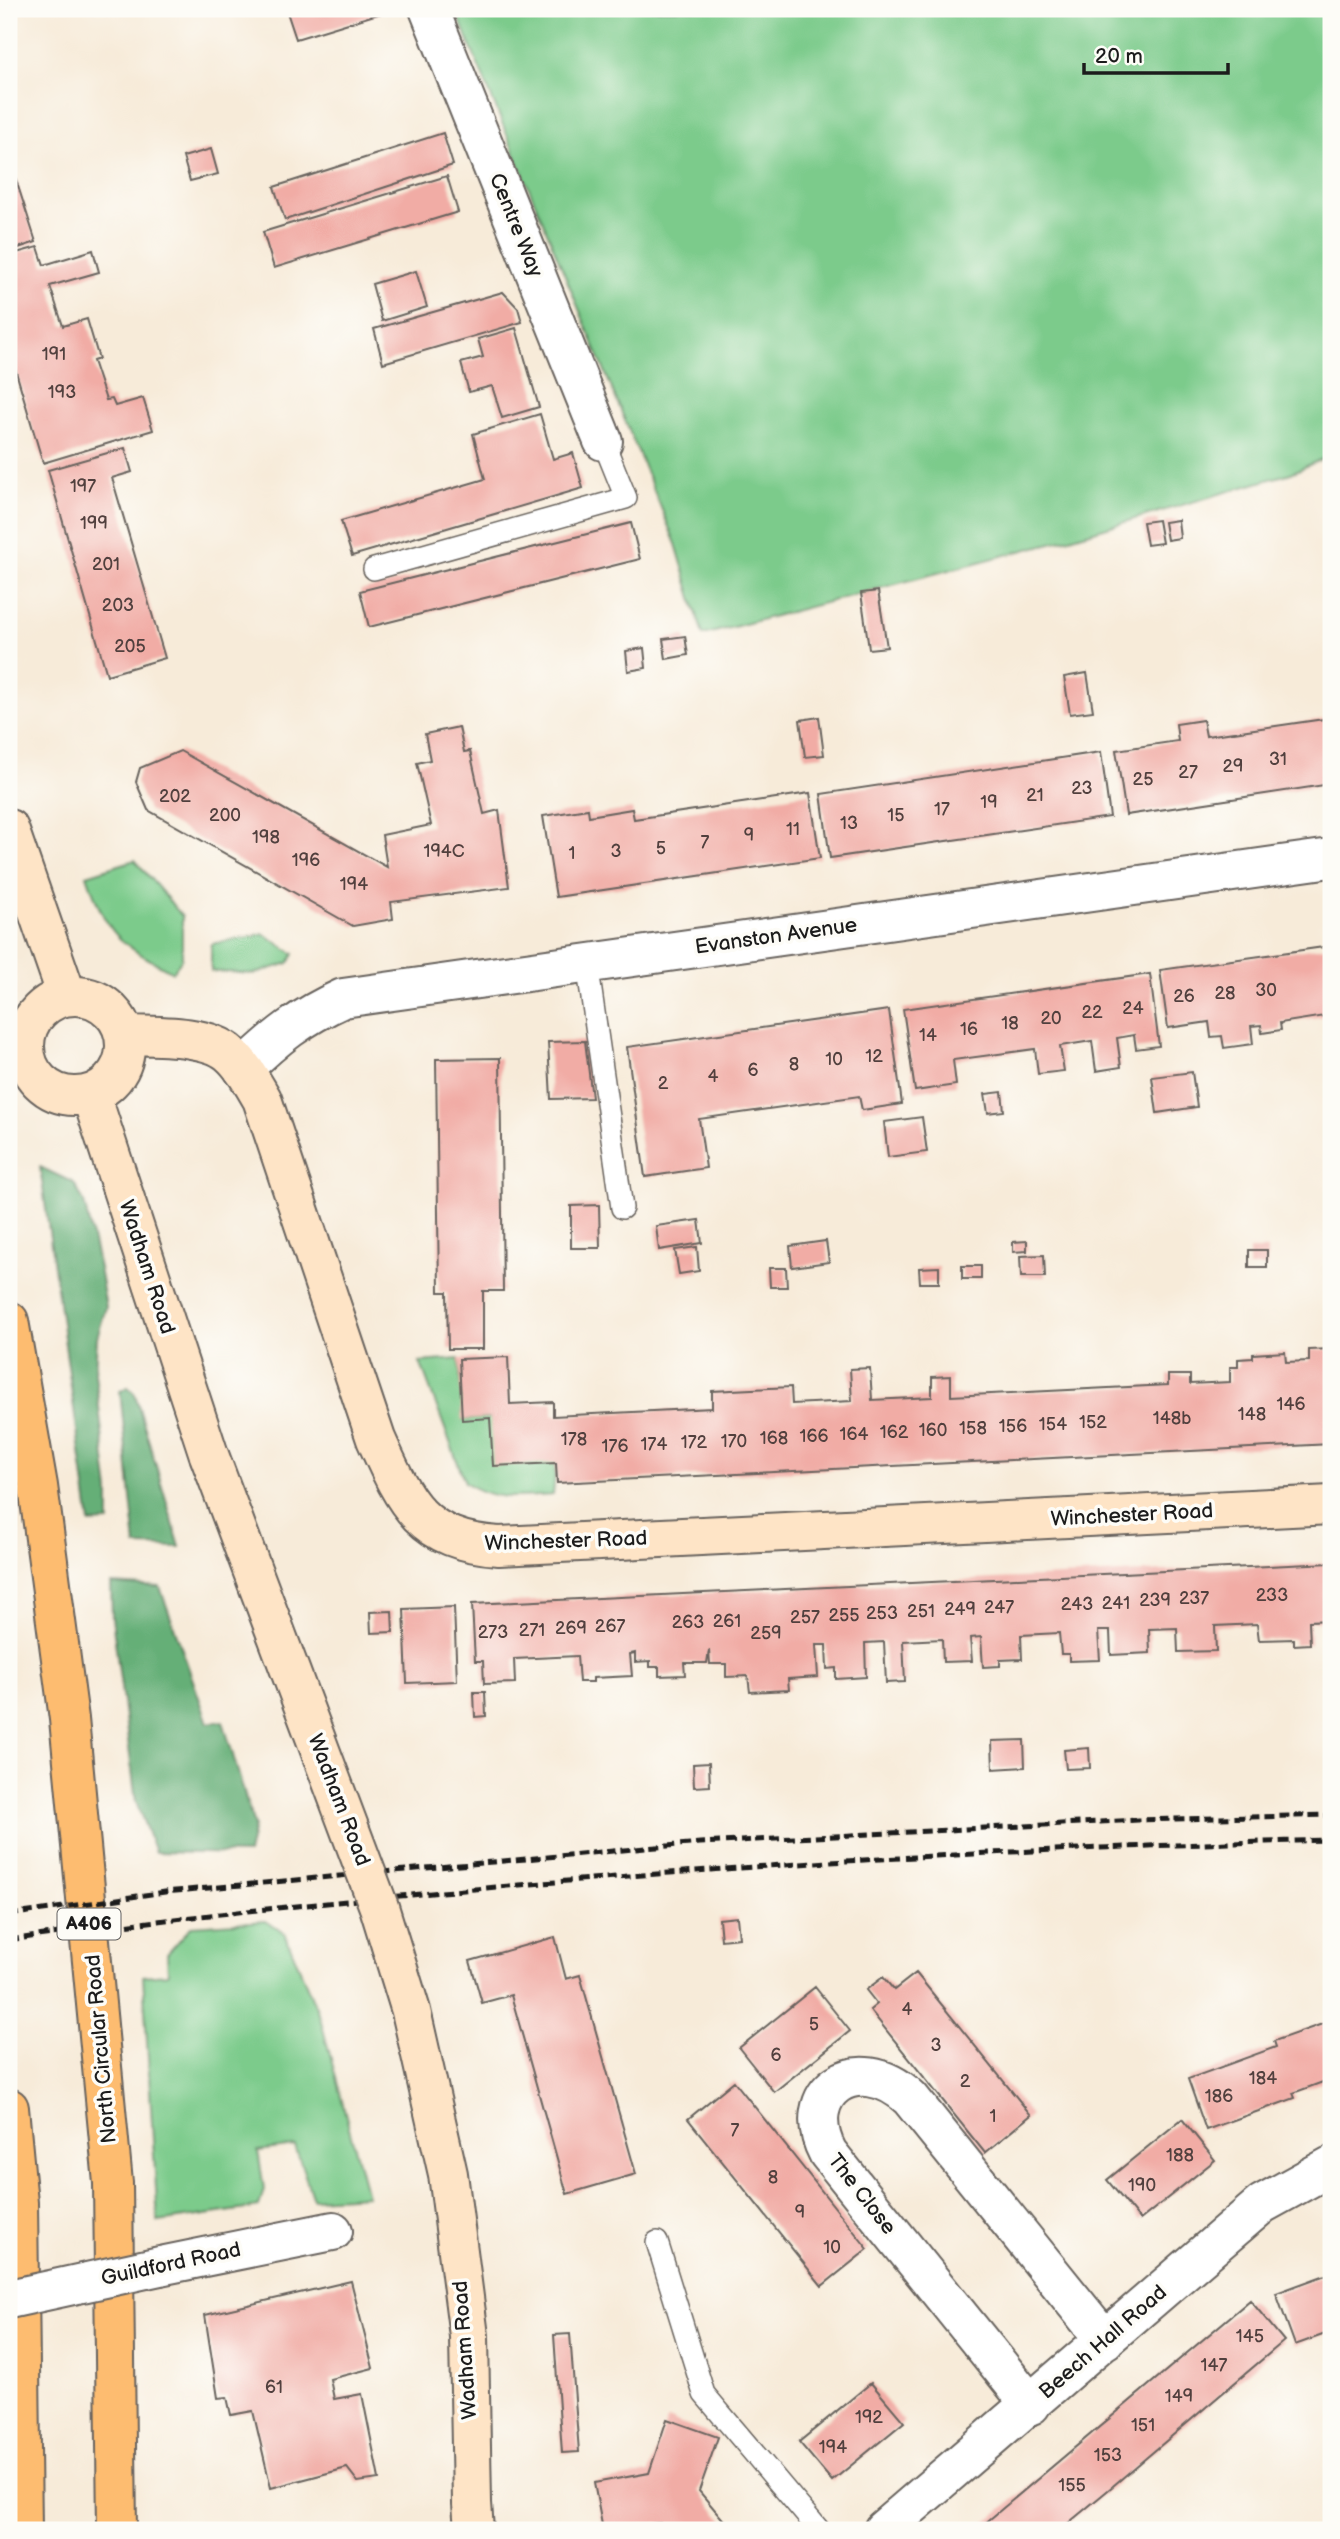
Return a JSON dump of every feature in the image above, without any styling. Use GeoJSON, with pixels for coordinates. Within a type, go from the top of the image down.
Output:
{"type":"FeatureCollection","features":[{"type":"Feature","properties":{"kind":"highway","name":"North Circular Road"},"geometry":{"type":"LineString","coordinates":[[9,1321],[38,1486],[69,1719],[113,2183],[117,2530]]}},
{"type":"Feature","properties":{"kind":"highway"},"geometry":{"type":"LineString","coordinates":[[9,2108],[18,2203],[22,2530]]}},
{"type":"Feature","properties":{"kind":"main road"},"geometry":{"type":"LineString","coordinates":[[9,829],[67,996]]}},
{"type":"Feature","properties":{"kind":"main road"},"geometry":{"type":"LineString","coordinates":[[67,996],[83,996],[97,1000],[120,1020],[124,1035],[123,1064],[105,1088],[91,1095],[78,1097],[52,1091],[19,1062],[32,1019],[53,1000],[67,996]]}},
{"type":"Feature","properties":{"kind":"main road","name":"Winchester Road"},"geometry":{"type":"LineString","coordinates":[[124,1035],[169,1036],[210,1044],[229,1053],[243,1069],[262,1099],[376,1439],[393,1477],[412,1507],[428,1524],[467,1544],[499,1546],[1331,1505]]}},
{"type":"Feature","properties":{"kind":"main road","name":"Wadham Road"},"geometry":{"type":"LineString","coordinates":[[91,1095],[209,1455],[379,1907],[411,2011],[448,2174],[467,2322],[473,2516]]}},
{"type":"Feature","properties":{"kind":"street","name":"Centre Way"},"geometry":{"type":"LineString","coordinates":[[429,9],[603,441]]}},
{"type":"Feature","properties":{"kind":"street","name":"Evanston Avenue"},"geometry":{"type":"LineString","coordinates":[[243,1069],[304,1016],[343,998],[1331,858]]}},
{"type":"Feature","properties":{"kind":"street","name":"The Close"},"geometry":{"type":"LineString","coordinates":[[1031,2405],[828,2153],[821,2140],[818,2122],[822,2105],[832,2090],[846,2079],[863,2075],[881,2077],[897,2085],[1105,2340]]}},
{"type":"Feature","properties":{"kind":"street","name":"Beech Hall Road"},"geometry":{"type":"LineString","coordinates":[[883,2530],[1262,2204],[1331,2166]]}},
{"type":"Feature","properties":{"kind":"street","name":"Guildford Road"},"geometry":{"type":"LineString","coordinates":[[9,2299],[333,2231]]}},
{"type":"Feature","properties":{"kind":"lane"},"geometry":{"type":"LineString","coordinates":[[374,569],[626,498],[603,441]]}},
{"type":"Feature","properties":{"kind":"lane"},"geometry":{"type":"LineString","coordinates":[[587,963],[622,1208]]}},
{"type":"Feature","properties":{"kind":"lane"},"geometry":{"type":"LineString","coordinates":[[657,2242],[705,2394],[819,2530]]}},
{"type":"Feature","properties":{"kind":"green space"},"geometry":{"type":"Polygon","coordinates":[[[455,9],[1331,9],[1331,455],[1291,473],[1070,538],[703,635],[676,544],[455,9]]]}},
{"type":"Feature","properties":{"kind":"green space"},"geometry":{"type":"Polygon","coordinates":[[[135,860],[182,916],[182,958],[173,972],[139,953],[116,935],[101,911],[87,875],[135,860]]]}},
{"type":"Feature","properties":{"kind":"green space"},"geometry":{"type":"Polygon","coordinates":[[[264,934],[294,954],[289,963],[254,974],[211,971],[211,944],[264,934]]]}},
{"type":"Feature","properties":{"kind":"green space"},"geometry":{"type":"Polygon","coordinates":[[[40,1167],[74,1183],[84,1202],[99,1268],[106,1307],[97,1338],[95,1373],[109,1492],[109,1522],[90,1523],[40,1167]]]}},
{"type":"Feature","properties":{"kind":"green space"},"geometry":{"type":"Polygon","coordinates":[[[459,1359],[463,1420],[490,1418],[556,1463],[553,1495],[496,1495],[465,1482],[420,1362],[459,1359]]]}},
{"type":"Feature","properties":{"kind":"green space"},"geometry":{"type":"Polygon","coordinates":[[[128,1387],[135,1394],[180,1547],[136,1546],[120,1391],[128,1387]]]}},
{"type":"Feature","properties":{"kind":"green space"},"geometry":{"type":"Polygon","coordinates":[[[111,1584],[160,1587],[208,1723],[223,1721],[254,1826],[248,1854],[155,1852],[136,1802],[112,1618],[111,1584]]]}},
{"type":"Feature","properties":{"kind":"green space"},"geometry":{"type":"Polygon","coordinates":[[[266,1921],[285,1934],[320,2017],[367,2196],[313,2199],[295,2146],[258,2151],[264,2189],[259,2207],[158,2222],[143,1976],[168,1974],[167,1954],[192,1926],[266,1921]]]}},
{"type":"Feature","properties":{"kind":"building"},"geometry":{"type":"Polygon","coordinates":[[[286,9],[380,9],[381,13],[296,39],[286,9]]]}},
{"type":"Feature","properties":{"kind":"building"},"geometry":{"type":"Polygon","coordinates":[[[443,133],[453,165],[285,220],[274,187],[443,133]]]}},
{"type":"Feature","properties":{"kind":"building"},"geometry":{"type":"Polygon","coordinates":[[[211,149],[218,174],[190,181],[183,157],[211,149]]]}},
{"type":"Feature","properties":{"kind":"building"},"geometry":{"type":"Polygon","coordinates":[[[9,158],[36,242],[9,251],[9,158]]]}},
{"type":"Feature","properties":{"kind":"building"},"geometry":{"type":"Polygon","coordinates":[[[447,176],[458,212],[274,268],[263,232],[447,176]]]}},
{"type":"Feature","properties":{"kind":"building"},"geometry":{"type":"Polygon","coordinates":[[[38,247],[44,265],[93,250],[99,272],[50,286],[63,326],[87,319],[99,359],[93,361],[106,400],[112,399],[115,406],[143,398],[153,430],[43,463],[9,348],[9,255],[38,247]]]}},
{"type":"Feature","properties":{"kind":"building"},"geometry":{"type":"Polygon","coordinates":[[[416,271],[427,307],[382,321],[372,284],[416,271]]]}},
{"type":"Feature","properties":{"kind":"building"},"geometry":{"type":"Polygon","coordinates":[[[503,292],[518,308],[522,322],[383,363],[374,329],[503,292]]]}},
{"type":"Feature","properties":{"kind":"building"},"geometry":{"type":"Polygon","coordinates":[[[516,328],[539,407],[502,418],[492,386],[469,392],[461,363],[483,357],[478,339],[516,328]]]}},
{"type":"Feature","properties":{"kind":"building"},"geometry":{"type":"Polygon","coordinates":[[[540,414],[553,459],[573,453],[583,488],[352,556],[341,521],[485,479],[473,434],[540,414]]]}},
{"type":"Feature","properties":{"kind":"building"},"geometry":{"type":"Polygon","coordinates":[[[125,448],[132,472],[112,478],[165,658],[107,675],[48,470],[125,448]]]}},
{"type":"Feature","properties":{"kind":"building"},"geometry":{"type":"Polygon","coordinates":[[[1158,520],[1162,543],[1147,545],[1143,522],[1158,520]]]}},
{"type":"Feature","properties":{"kind":"building"},"geometry":{"type":"Polygon","coordinates":[[[1178,520],[1180,538],[1167,540],[1164,522],[1178,520]]]}},
{"type":"Feature","properties":{"kind":"building"},"geometry":{"type":"Polygon","coordinates":[[[631,523],[640,559],[369,627],[360,591],[631,523]]]}},
{"type":"Feature","properties":{"kind":"building"},"geometry":{"type":"Polygon","coordinates":[[[878,591],[887,647],[869,649],[861,593],[878,591]]]}},
{"type":"Feature","properties":{"kind":"building"},"geometry":{"type":"Polygon","coordinates":[[[685,636],[688,655],[666,659],[663,639],[685,636]]]}},
{"type":"Feature","properties":{"kind":"building"},"geometry":{"type":"Polygon","coordinates":[[[644,648],[646,668],[628,671],[626,651],[644,648]]]}},
{"type":"Feature","properties":{"kind":"building"},"geometry":{"type":"Polygon","coordinates":[[[1087,673],[1093,711],[1070,714],[1064,677],[1087,673]]]}},
{"type":"Feature","properties":{"kind":"building"},"geometry":{"type":"Polygon","coordinates":[[[819,717],[824,755],[805,757],[800,720],[819,717]]]}},
{"type":"Feature","properties":{"kind":"building"},"geometry":{"type":"Polygon","coordinates":[[[1331,718],[1331,784],[1126,815],[1116,750],[1178,741],[1176,724],[1203,720],[1206,736],[1331,718]]]}},
{"type":"Feature","properties":{"kind":"building"},"geometry":{"type":"Polygon","coordinates":[[[459,727],[464,752],[470,751],[484,814],[499,810],[509,887],[391,902],[393,919],[353,926],[148,810],[136,782],[140,768],[180,751],[387,867],[382,835],[431,825],[417,763],[430,760],[425,734],[459,727]]]}},
{"type":"Feature","properties":{"kind":"building"},"geometry":{"type":"Polygon","coordinates":[[[1101,752],[1110,817],[830,858],[821,794],[1101,752]]]}},
{"type":"Feature","properties":{"kind":"building"},"geometry":{"type":"Polygon","coordinates":[[[810,793],[820,858],[556,897],[543,816],[588,809],[589,816],[632,809],[634,819],[810,793]]]}},
{"type":"Feature","properties":{"kind":"building"},"geometry":{"type":"Polygon","coordinates":[[[1331,946],[1331,1015],[1280,1023],[1281,1030],[1262,1033],[1261,1025],[1251,1026],[1253,1044],[1224,1048],[1222,1036],[1211,1037],[1209,1022],[1168,1028],[1160,970],[1331,946]]]}},
{"type":"Feature","properties":{"kind":"building"},"geometry":{"type":"Polygon","coordinates":[[[1150,974],[1159,1046],[1136,1049],[1134,1035],[1117,1038],[1121,1067],[1096,1071],[1092,1041],[1060,1046],[1064,1071],[1038,1074],[1035,1049],[953,1060],[956,1085],[915,1091],[903,1009],[1150,974]]]}},
{"type":"Feature","properties":{"kind":"building"},"geometry":{"type":"Polygon","coordinates":[[[889,1010],[902,1104],[862,1110],[859,1096],[699,1119],[706,1168],[645,1177],[627,1047],[889,1010]]]}},
{"type":"Feature","properties":{"kind":"building"},"geometry":{"type":"Polygon","coordinates":[[[585,1041],[592,1098],[551,1099],[548,1042],[585,1041]]]}},
{"type":"Feature","properties":{"kind":"building"},"geometry":{"type":"Polygon","coordinates":[[[500,1058],[503,1291],[483,1291],[483,1349],[448,1349],[447,1292],[439,1292],[436,1059],[500,1058]]]}},
{"type":"Feature","properties":{"kind":"building"},"geometry":{"type":"Polygon","coordinates":[[[1192,1072],[1197,1107],[1157,1113],[1152,1077],[1192,1072]]]}},
{"type":"Feature","properties":{"kind":"building"},"geometry":{"type":"Polygon","coordinates":[[[1002,1092],[1004,1111],[988,1113],[985,1094],[1002,1092]]]}},
{"type":"Feature","properties":{"kind":"building"},"geometry":{"type":"Polygon","coordinates":[[[922,1117],[927,1152],[888,1157],[884,1122],[922,1117]]]}},
{"type":"Feature","properties":{"kind":"building"},"geometry":{"type":"Polygon","coordinates":[[[599,1205],[600,1248],[571,1248],[571,1206],[599,1205]]]}},
{"type":"Feature","properties":{"kind":"building"},"geometry":{"type":"Polygon","coordinates":[[[699,1220],[702,1243],[659,1250],[656,1226],[699,1220]]]}},
{"type":"Feature","properties":{"kind":"building"},"geometry":{"type":"Polygon","coordinates":[[[826,1241],[829,1262],[792,1267],[790,1246],[826,1241]]]}},
{"type":"Feature","properties":{"kind":"building"},"geometry":{"type":"Polygon","coordinates":[[[1027,1241],[1027,1251],[1013,1252],[1013,1242],[1027,1241]]]}},
{"type":"Feature","properties":{"kind":"building"},"geometry":{"type":"Polygon","coordinates":[[[697,1247],[699,1271],[679,1274],[675,1250],[697,1247]]]}},
{"type":"Feature","properties":{"kind":"building"},"geometry":{"type":"Polygon","coordinates":[[[1249,1250],[1267,1250],[1267,1267],[1249,1267],[1249,1250]]]}},
{"type":"Feature","properties":{"kind":"building"},"geometry":{"type":"Polygon","coordinates":[[[1044,1255],[1045,1277],[1021,1277],[1020,1256],[1044,1255]]]}},
{"type":"Feature","properties":{"kind":"building"},"geometry":{"type":"Polygon","coordinates":[[[962,1266],[981,1266],[981,1279],[962,1279],[962,1266]]]}},
{"type":"Feature","properties":{"kind":"building"},"geometry":{"type":"Polygon","coordinates":[[[939,1267],[939,1283],[920,1283],[919,1268],[939,1267]]]}},
{"type":"Feature","properties":{"kind":"building"},"geometry":{"type":"Polygon","coordinates":[[[769,1268],[786,1268],[787,1287],[770,1287],[769,1268]]]}},
{"type":"Feature","properties":{"kind":"building"},"geometry":{"type":"Polygon","coordinates":[[[1331,1349],[1331,1444],[557,1483],[556,1463],[493,1466],[490,1418],[462,1420],[459,1359],[508,1357],[510,1404],[553,1402],[553,1416],[712,1408],[712,1391],[791,1387],[792,1404],[852,1401],[850,1369],[870,1368],[872,1400],[932,1397],[932,1377],[951,1376],[951,1396],[1168,1385],[1168,1375],[1190,1375],[1190,1384],[1230,1382],[1230,1367],[1238,1367],[1238,1359],[1253,1358],[1253,1354],[1285,1352],[1286,1362],[1309,1361],[1309,1350],[1331,1349]]]}},
{"type":"Feature","properties":{"kind":"building"},"geometry":{"type":"Polygon","coordinates":[[[1331,1563],[1331,1620],[1309,1621],[1310,1644],[1294,1645],[1294,1639],[1259,1640],[1257,1624],[1215,1626],[1216,1651],[1178,1652],[1177,1628],[1149,1629],[1150,1653],[1111,1655],[1110,1631],[1098,1631],[1100,1660],[1069,1661],[1069,1654],[1061,1654],[1059,1633],[1021,1635],[1022,1659],[1000,1660],[1000,1666],[983,1667],[981,1637],[970,1638],[972,1661],[943,1662],[942,1639],[903,1641],[905,1682],[886,1683],[884,1642],[865,1643],[866,1677],[836,1679],[836,1668],[827,1669],[826,1645],[816,1645],[818,1677],[788,1679],[789,1690],[750,1692],[748,1676],[726,1677],[726,1664],[710,1664],[709,1650],[707,1663],[684,1663],[685,1675],[659,1676],[659,1667],[650,1667],[650,1661],[635,1662],[635,1653],[630,1654],[632,1676],[593,1678],[593,1682],[579,1682],[577,1656],[514,1659],[515,1683],[484,1684],[483,1661],[475,1661],[472,1604],[1331,1563]]]}},
{"type":"Feature","properties":{"kind":"building"},"geometry":{"type":"Polygon","coordinates":[[[454,1607],[457,1681],[407,1683],[404,1609],[454,1607]]]}},
{"type":"Feature","properties":{"kind":"building"},"geometry":{"type":"Polygon","coordinates":[[[392,1611],[393,1632],[371,1633],[370,1612],[392,1611]]]}},
{"type":"Feature","properties":{"kind":"building"},"geometry":{"type":"Polygon","coordinates":[[[474,1692],[485,1692],[486,1716],[475,1717],[474,1692]]]}},
{"type":"Feature","properties":{"kind":"building"},"geometry":{"type":"Polygon","coordinates":[[[1024,1740],[1025,1767],[993,1769],[992,1741],[1024,1740]]]}},
{"type":"Feature","properties":{"kind":"building"},"geometry":{"type":"Polygon","coordinates":[[[1089,1748],[1090,1768],[1066,1769],[1064,1750],[1089,1748]]]}},
{"type":"Feature","properties":{"kind":"building"},"geometry":{"type":"Polygon","coordinates":[[[709,1763],[710,1786],[694,1787],[693,1764],[709,1763]]]}},
{"type":"Feature","properties":{"kind":"building"},"geometry":{"type":"Polygon","coordinates":[[[737,1917],[739,1938],[721,1940],[719,1919],[737,1917]]]}},
{"type":"Feature","properties":{"kind":"building"},"geometry":{"type":"Polygon","coordinates":[[[555,1937],[566,1979],[580,1975],[636,2174],[567,2194],[511,1995],[482,2003],[470,1961],[555,1937]]]}},
{"type":"Feature","properties":{"kind":"building"},"geometry":{"type":"Polygon","coordinates":[[[916,1973],[1031,2115],[985,2153],[870,2010],[877,2004],[866,1990],[883,1977],[894,1990],[916,1973]]]}},
{"type":"Feature","properties":{"kind":"building"},"geometry":{"type":"Polygon","coordinates":[[[815,1987],[850,2031],[774,2092],[739,2048],[815,1987]]]}},
{"type":"Feature","properties":{"kind":"building"},"geometry":{"type":"Polygon","coordinates":[[[1331,2021],[1331,2079],[1293,2093],[1295,2098],[1206,2130],[1188,2079],[1276,2047],[1274,2041],[1331,2021]]]}},
{"type":"Feature","properties":{"kind":"building"},"geometry":{"type":"Polygon","coordinates":[[[734,2081],[868,2249],[822,2286],[688,2119],[734,2081]]]}},
{"type":"Feature","properties":{"kind":"building"},"geometry":{"type":"Polygon","coordinates":[[[1182,2119],[1215,2160],[1140,2220],[1107,2180],[1182,2119]]]}},
{"type":"Feature","properties":{"kind":"building"},"geometry":{"type":"Polygon","coordinates":[[[1331,2273],[1331,2332],[1295,2345],[1276,2293],[1331,2273]]]}},
{"type":"Feature","properties":{"kind":"building"},"geometry":{"type":"Polygon","coordinates":[[[351,2281],[373,2368],[330,2379],[334,2399],[362,2394],[379,2479],[358,2482],[347,2468],[271,2488],[253,2411],[231,2415],[227,2397],[218,2398],[205,2315],[351,2281]]]}},
{"type":"Feature","properties":{"kind":"building"},"geometry":{"type":"Polygon","coordinates":[[[1250,2300],[1284,2341],[1107,2491],[1060,2530],[977,2530],[1250,2300]]]}},
{"type":"Feature","properties":{"kind":"building"},"geometry":{"type":"Polygon","coordinates":[[[570,2334],[579,2452],[562,2453],[554,2335],[570,2334]]]}},
{"type":"Feature","properties":{"kind":"building"},"geometry":{"type":"Polygon","coordinates":[[[871,2383],[904,2422],[832,2481],[799,2442],[871,2383]]]}},
{"type":"Feature","properties":{"kind":"building"},"geometry":{"type":"Polygon","coordinates":[[[667,2419],[718,2437],[699,2491],[732,2530],[665,2530],[660,2523],[603,2530],[594,2483],[649,2473],[667,2419]]]}},
{"type":"Feature","properties":{"kind":"railway"},"geometry":{"type":"LineString","coordinates":[[9,1915],[165,1892],[700,1843],[1138,1820],[1331,1815]]}},
{"type":"Feature","properties":{"kind":"railway"},"geometry":{"type":"LineString","coordinates":[[9,1940],[286,1907],[672,1873],[1001,1853],[1331,1840]]}}]}
